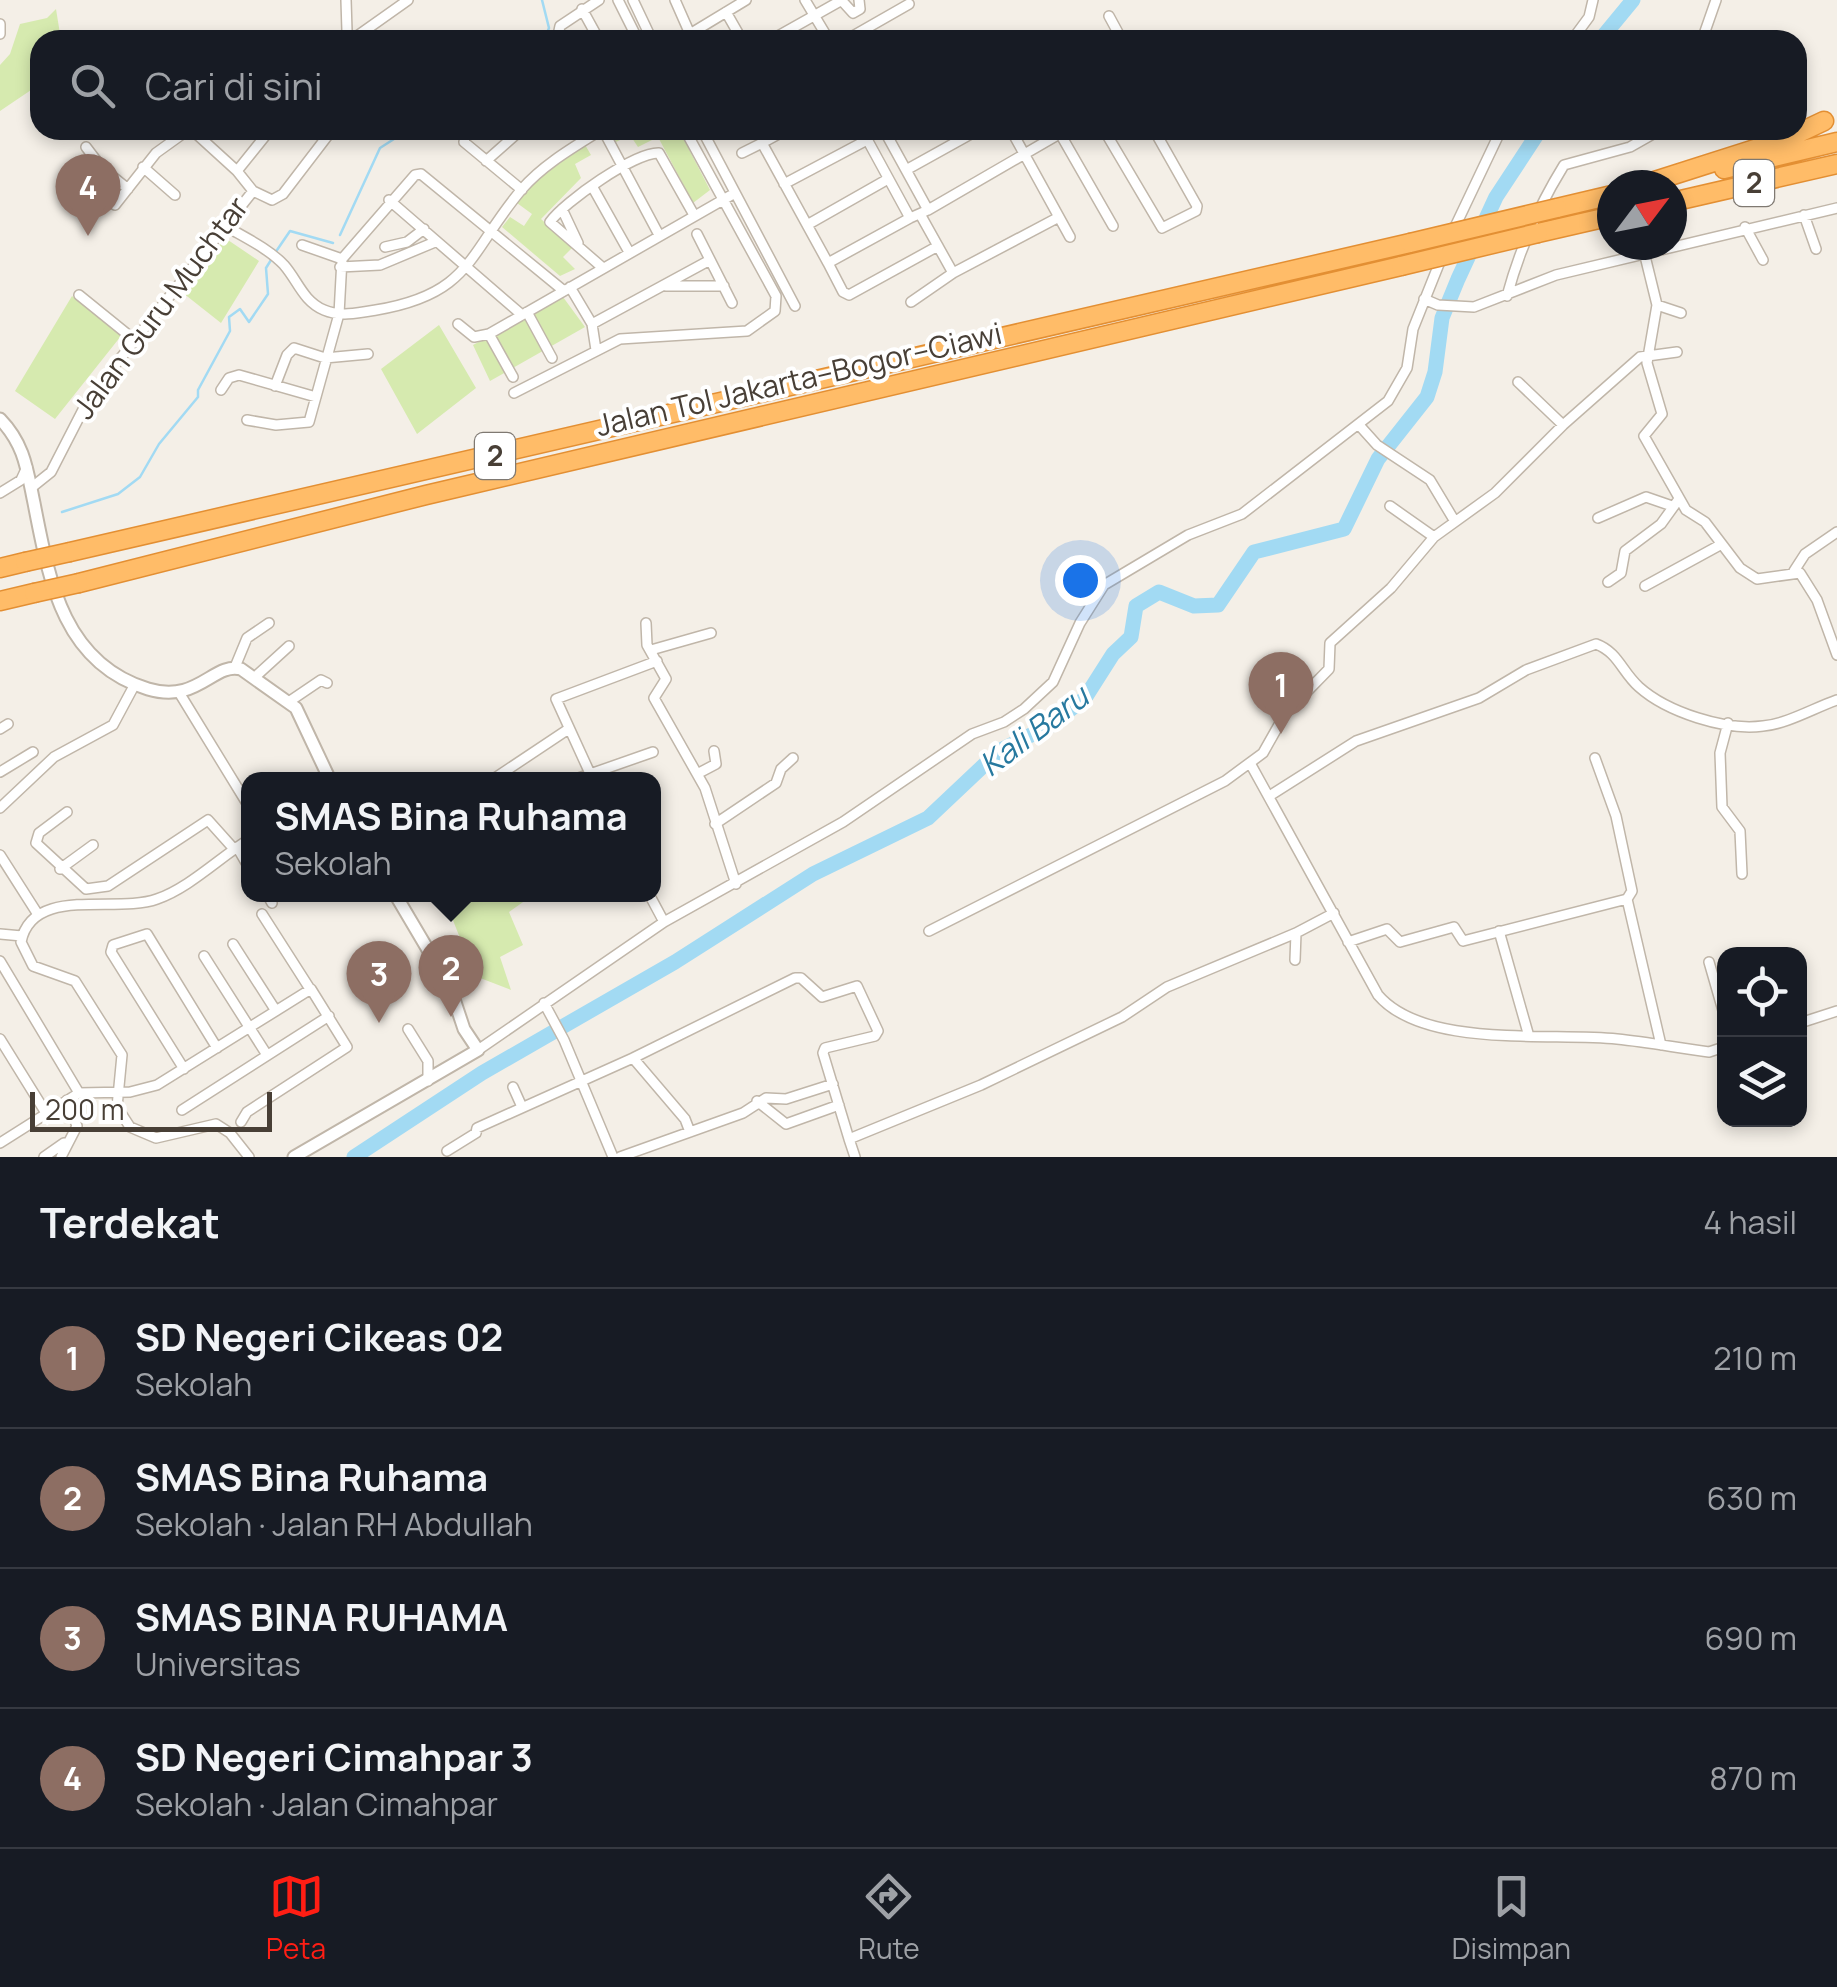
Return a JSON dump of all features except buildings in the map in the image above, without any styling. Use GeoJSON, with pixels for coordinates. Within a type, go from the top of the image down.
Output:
{"type":"FeatureCollection","features":[{"type":"Feature","properties":{"kind":"highway"},"geometry":{"type":"LineString","coordinates":[[1807,129],[1824,121]]}},
{"type":"Feature","properties":{"kind":"highway"},"geometry":{"type":"LineString","coordinates":[[1687,171],[1783,140]]}},
{"type":"Feature","properties":{"kind":"highway","name":"2"},"geometry":{"type":"LineString","coordinates":[[1687,178],[1837,142]]}},
{"type":"Feature","properties":{"kind":"highway","name":"2"},"geometry":{"type":"LineString","coordinates":[[1687,199],[1837,164]]}},
{"type":"Feature","properties":{"kind":"highway","name":"Jalan Tol Jakarta–Bogor–Ciawi"},"geometry":{"type":"LineString","coordinates":[[0,568],[920,359],[1597,199]]}},
{"type":"Feature","properties":{"kind":"highway","name":"Jalan Tol Jakarta–Bogor–Ciawi"},"geometry":{"type":"LineString","coordinates":[[0,601],[443,491],[1597,220]]}},
{"type":"Feature","properties":{"kind":"highway"},"geometry":{"type":"LineString","coordinates":[[920,359],[926,379]]}},
{"type":"Feature","properties":{"kind":"street"},"geometry":{"type":"LineString","coordinates":[[346,0],[347,30]]}},
{"type":"Feature","properties":{"kind":"street"},"geometry":{"type":"LineString","coordinates":[[366,30],[408,0]]}},
{"type":"Feature","properties":{"kind":"street"},"geometry":{"type":"LineString","coordinates":[[562,30],[582,9],[599,0]]}},
{"type":"Feature","properties":{"kind":"street"},"geometry":{"type":"LineString","coordinates":[[618,0],[633,30]]}},
{"type":"Feature","properties":{"kind":"street"},"geometry":{"type":"LineString","coordinates":[[633,0],[647,30]]}},
{"type":"Feature","properties":{"kind":"street"},"geometry":{"type":"LineString","coordinates":[[675,0],[683,30]]}},
{"type":"Feature","properties":{"kind":"street"},"geometry":{"type":"LineString","coordinates":[[696,30],[746,0]]}},
{"type":"Feature","properties":{"kind":"street"},"geometry":{"type":"LineString","coordinates":[[805,0],[824,30]]}},
{"type":"Feature","properties":{"kind":"street"},"geometry":{"type":"LineString","coordinates":[[790,30],[842,1],[853,14],[860,9],[858,0]]}},
{"type":"Feature","properties":{"kind":"street"},"geometry":{"type":"LineString","coordinates":[[1579,30],[1589,17],[1592,0]]}},
{"type":"Feature","properties":{"kind":"street"},"geometry":{"type":"LineString","coordinates":[[1706,30],[1716,0]]}},
{"type":"Feature","properties":{"kind":"street"},"geometry":{"type":"LineString","coordinates":[[864,30],[909,4]]}},
{"type":"Feature","properties":{"kind":"street"},"geometry":{"type":"LineString","coordinates":[[582,9],[594,30]]}},
{"type":"Feature","properties":{"kind":"street"},"geometry":{"type":"LineString","coordinates":[[726,12],[736,30]]}},
{"type":"Feature","properties":{"kind":"street"},"geometry":{"type":"LineString","coordinates":[[1110,16],[1117,30]]}},
{"type":"Feature","properties":{"kind":"street"},"geometry":{"type":"LineString","coordinates":[[0,24],[0,34]]}},
{"type":"Feature","properties":{"kind":"street"},"geometry":{"type":"LineString","coordinates":[[115,205],[143,167],[172,140]]}},
{"type":"Feature","properties":{"kind":"street"},"geometry":{"type":"LineString","coordinates":[[201,140],[237,172]]}},
{"type":"Feature","properties":{"kind":"street","name":"Jalan Guru Muchtar"},"geometry":{"type":"LineString","coordinates":[[32,488],[51,472],[83,407],[253,192],[237,172],[262,140]]}},
{"type":"Feature","properties":{"kind":"street"},"geometry":{"type":"LineString","coordinates":[[253,192],[278,199],[319,140]]}},
{"type":"Feature","properties":{"kind":"street"},"geometry":{"type":"LineString","coordinates":[[464,140],[522,190]]}},
{"type":"Feature","properties":{"kind":"street"},"geometry":{"type":"LineString","coordinates":[[486,161],[510,140]]}},
{"type":"Feature","properties":{"kind":"street"},"geometry":{"type":"LineString","coordinates":[[227,226],[283,265],[308,300],[339,314],[430,296],[466,267],[522,190],[563,154],[586,140]]}},
{"type":"Feature","properties":{"kind":"street"},"geometry":{"type":"LineString","coordinates":[[608,140],[659,235]]}},
{"type":"Feature","properties":{"kind":"street"},"geometry":{"type":"LineString","coordinates":[[514,393],[596,350],[634,337],[748,330],[775,311],[776,296],[690,140]]}},
{"type":"Feature","properties":{"kind":"street"},"geometry":{"type":"LineString","coordinates":[[707,140],[795,306]]}},
{"type":"Feature","properties":{"kind":"street"},"geometry":{"type":"LineString","coordinates":[[742,153],[768,140]]}},
{"type":"Feature","properties":{"kind":"street"},"geometry":{"type":"LineString","coordinates":[[784,184],[857,140]]}},
{"type":"Feature","properties":{"kind":"street"},"geometry":{"type":"LineString","coordinates":[[868,140],[888,180],[919,214],[953,273]]}},
{"type":"Feature","properties":{"kind":"street"},"geometry":{"type":"LineString","coordinates":[[890,140],[906,170],[919,214]]}},
{"type":"Feature","properties":{"kind":"street"},"geometry":{"type":"LineString","coordinates":[[906,170],[960,140]]}},
{"type":"Feature","properties":{"kind":"street"},"geometry":{"type":"LineString","coordinates":[[1017,140],[1070,237]]}},
{"type":"Feature","properties":{"kind":"street"},"geometry":{"type":"LineString","coordinates":[[828,263],[1052,140]]}},
{"type":"Feature","properties":{"kind":"street"},"geometry":{"type":"LineString","coordinates":[[1069,140],[1113,226]]}},
{"type":"Feature","properties":{"kind":"street"},"geometry":{"type":"LineString","coordinates":[[1110,140],[1162,228],[1196,211],[1196,206],[1160,140]]}},
{"type":"Feature","properties":{"kind":"street"},"geometry":{"type":"LineString","coordinates":[[294,1157],[478,1050],[664,922],[885,797],[972,734],[1004,722],[1024,709],[1054,682],[1080,623],[1104,585],[1188,535],[1242,514],[1359,425],[1395,392],[1424,299],[1470,189],[1496,140]]}},
{"type":"Feature","properties":{"kind":"street"},"geometry":{"type":"LineString","coordinates":[[1507,296],[1518,254],[1541,202],[1564,164],[1630,148],[1643,140]]}},
{"type":"Feature","properties":{"kind":"street"},"geometry":{"type":"LineString","coordinates":[[762,143],[843,292],[849,295],[938,246]]}},
{"type":"Feature","properties":{"kind":"street"},"geometry":{"type":"LineString","coordinates":[[86,147],[128,189]]}},
{"type":"Feature","properties":{"kind":"street"},"geometry":{"type":"LineString","coordinates":[[603,268],[579,246],[562,209],[624,167],[659,152],[694,216]]}},
{"type":"Feature","properties":{"kind":"street"},"geometry":{"type":"LineString","coordinates":[[143,167],[175,195]]}},
{"type":"Feature","properties":{"kind":"street"},"geometry":{"type":"LineString","coordinates":[[247,420],[307,424],[339,314],[341,263],[390,200],[420,174],[567,289],[592,324],[596,350]]}},
{"type":"Feature","properties":{"kind":"street"},"geometry":{"type":"LineString","coordinates":[[807,224],[888,180]]}},
{"type":"Feature","properties":{"kind":"street"},"geometry":{"type":"LineString","coordinates":[[592,186],[629,252]]}},
{"type":"Feature","properties":{"kind":"street"},"geometry":{"type":"LineString","coordinates":[[458,324],[474,337],[489,334],[735,193]]}},
{"type":"Feature","properties":{"kind":"street"},"geometry":{"type":"LineString","coordinates":[[390,200],[435,242],[525,314],[552,358]]}},
{"type":"Feature","properties":{"kind":"street"},"geometry":{"type":"LineString","coordinates":[[1687,241],[1837,208]]}},
{"type":"Feature","properties":{"kind":"street"},"geometry":{"type":"LineString","coordinates":[[1804,215],[1816,249]]}},
{"type":"Feature","properties":{"kind":"street"},"geometry":{"type":"LineString","coordinates":[[911,302],[953,273],[1059,217]]}},
{"type":"Feature","properties":{"kind":"street"},"geometry":{"type":"LineString","coordinates":[[1745,227],[1763,260]]}},
{"type":"Feature","properties":{"kind":"street"},"geometry":{"type":"LineString","coordinates":[[385,247],[408,242],[424,229]]}},
{"type":"Feature","properties":{"kind":"street"},"geometry":{"type":"LineString","coordinates":[[697,234],[732,303]]}},
{"type":"Feature","properties":{"kind":"street"},"geometry":{"type":"LineString","coordinates":[[302,245],[341,263],[380,266],[435,242]]}},
{"type":"Feature","properties":{"kind":"street"},"geometry":{"type":"LineString","coordinates":[[592,324],[710,260]]}},
{"type":"Feature","properties":{"kind":"street"},"geometry":{"type":"LineString","coordinates":[[1424,299],[1438,305],[1474,307],[1556,275],[1613,260]]}},
{"type":"Feature","properties":{"kind":"street"},"geometry":{"type":"LineString","coordinates":[[1646,260],[1657,305],[1646,363],[1662,414],[1644,436],[1676,502],[1705,522],[1740,568],[1757,579],[1800,572],[1817,600],[1837,655]]}},
{"type":"Feature","properties":{"kind":"street"},"geometry":{"type":"LineString","coordinates":[[663,286],[724,286]]}},
{"type":"Feature","properties":{"kind":"street"},"geometry":{"type":"LineString","coordinates":[[79,295],[137,342]]}},
{"type":"Feature","properties":{"kind":"street"},"geometry":{"type":"LineString","coordinates":[[1657,305],[1681,314]]}},
{"type":"Feature","properties":{"kind":"street"},"geometry":{"type":"LineString","coordinates":[[489,334],[513,378]]}},
{"type":"Feature","properties":{"kind":"street"},"geometry":{"type":"LineString","coordinates":[[276,386],[290,350],[325,358],[368,354]]}},
{"type":"Feature","properties":{"kind":"street"},"geometry":{"type":"LineString","coordinates":[[1648,352],[1663,356],[1677,352]]}},
{"type":"Feature","properties":{"kind":"street"},"geometry":{"type":"LineString","coordinates":[[930,931],[1197,797],[1263,753],[1285,714],[1329,669],[1330,643],[1392,588],[1434,537],[1495,493],[1562,425],[1648,352]]}},
{"type":"Feature","properties":{"kind":"street"},"geometry":{"type":"LineString","coordinates":[[221,390],[230,378],[239,375],[316,397]]}},
{"type":"Feature","properties":{"kind":"street"},"geometry":{"type":"LineString","coordinates":[[1518,382],[1562,425]]}},
{"type":"Feature","properties":{"kind":"street"},"geometry":{"type":"LineString","coordinates":[[0,419],[28,464],[58,599],[80,646],[135,684],[180,694],[236,667],[247,638],[269,623]]}},
{"type":"Feature","properties":{"kind":"street"},"geometry":{"type":"LineString","coordinates":[[1359,425],[1377,445],[1430,480],[1454,520]]}},
{"type":"Feature","properties":{"kind":"street"},"geometry":{"type":"LineString","coordinates":[[0,493],[21,480],[28,464]]}},
{"type":"Feature","properties":{"kind":"street"},"geometry":{"type":"LineString","coordinates":[[1598,518],[1646,497],[1676,502]]}},
{"type":"Feature","properties":{"kind":"street"},"geometry":{"type":"LineString","coordinates":[[1608,582],[1621,573],[1625,551],[1660,524],[1676,502]]}},
{"type":"Feature","properties":{"kind":"street"},"geometry":{"type":"LineString","coordinates":[[1390,506],[1434,537]]}},
{"type":"Feature","properties":{"kind":"street"},"geometry":{"type":"LineString","coordinates":[[1794,571],[1805,554],[1837,532]]}},
{"type":"Feature","properties":{"kind":"street"},"geometry":{"type":"LineString","coordinates":[[1644,586],[1720,545]]}},
{"type":"Feature","properties":{"kind":"street"},"geometry":{"type":"LineString","coordinates":[[646,623],[650,650],[666,679],[654,698],[697,774],[736,884]]}},
{"type":"Feature","properties":{"kind":"street"},"geometry":{"type":"LineString","coordinates":[[650,650],[712,633]]}},
{"type":"Feature","properties":{"kind":"street"},"geometry":{"type":"LineString","coordinates":[[1271,795],[1356,741],[1479,698],[1526,670],[1596,644],[1610,649],[1636,684],[1659,703],[1728,723],[1763,726],[1837,700]]}},
{"type":"Feature","properties":{"kind":"street"},"geometry":{"type":"LineString","coordinates":[[254,678],[289,646]]}},
{"type":"Feature","properties":{"kind":"street"},"geometry":{"type":"LineString","coordinates":[[588,772],[567,730],[558,697],[657,661]]}},
{"type":"Feature","properties":{"kind":"street"},"geometry":{"type":"LineString","coordinates":[[236,667],[290,701],[326,772]]}},
{"type":"Feature","properties":{"kind":"street"},"geometry":{"type":"LineString","coordinates":[[290,701],[320,680],[327,683]]}},
{"type":"Feature","properties":{"kind":"street"},"geometry":{"type":"LineString","coordinates":[[0,808],[54,757],[113,725],[135,684]]}},
{"type":"Feature","properties":{"kind":"street"},"geometry":{"type":"LineString","coordinates":[[180,694],[241,793]]}},
{"type":"Feature","properties":{"kind":"street"},"geometry":{"type":"LineString","coordinates":[[1728,723],[1720,752],[1722,807],[1740,830],[1742,874]]}},
{"type":"Feature","properties":{"kind":"street"},"geometry":{"type":"LineString","coordinates":[[504,772],[567,730]]}},
{"type":"Feature","properties":{"kind":"street"},"geometry":{"type":"LineString","coordinates":[[697,774],[716,764],[714,751]]}},
{"type":"Feature","properties":{"kind":"street"},"geometry":{"type":"LineString","coordinates":[[0,772],[32,752]]}},
{"type":"Feature","properties":{"kind":"street"},"geometry":{"type":"LineString","coordinates":[[603,772],[653,752]]}},
{"type":"Feature","properties":{"kind":"street"},"geometry":{"type":"LineString","coordinates":[[715,824],[776,783],[781,769],[793,758]]}},
{"type":"Feature","properties":{"kind":"street"},"geometry":{"type":"LineString","coordinates":[[1348,942],[1386,929],[1397,942],[1452,927],[1463,941],[1627,898],[1632,892],[1616,816],[1595,758]]}},
{"type":"Feature","properties":{"kind":"street"},"geometry":{"type":"LineString","coordinates":[[1250,763],[1271,795],[1348,942],[1378,994],[1390,1006],[1474,1036],[1528,1033],[1710,1052],[1717,1050]]}},
{"type":"Feature","properties":{"kind":"street"},"geometry":{"type":"LineString","coordinates":[[67,812],[36,840],[60,869],[86,888],[103,889],[208,820],[241,856]]}},
{"type":"Feature","properties":{"kind":"street"},"geometry":{"type":"LineString","coordinates":[[241,844],[154,900],[116,908],[80,904],[38,913],[22,936],[27,962],[75,981],[113,1041],[124,1062],[118,1092],[121,1115],[142,1136],[156,1138],[210,1124],[224,1127],[250,1157]]}},
{"type":"Feature","properties":{"kind":"street"},"geometry":{"type":"LineString","coordinates":[[60,869],[93,846]]}},
{"type":"Feature","properties":{"kind":"street"},"geometry":{"type":"LineString","coordinates":[[0,855],[38,913]]}},
{"type":"Feature","properties":{"kind":"street"},"geometry":{"type":"LineString","coordinates":[[1627,898],[1661,1045]]}},
{"type":"Feature","properties":{"kind":"street"},"geometry":{"type":"LineString","coordinates":[[400,902],[450,987],[464,1029],[478,1050]]}},
{"type":"Feature","properties":{"kind":"street"},"geometry":{"type":"LineString","coordinates":[[654,902],[664,922]]}},
{"type":"Feature","properties":{"kind":"street"},"geometry":{"type":"LineString","coordinates":[[848,1140],[981,1085],[1122,1017],[1167,987],[1334,913]]}},
{"type":"Feature","properties":{"kind":"street"},"geometry":{"type":"LineString","coordinates":[[241,1122],[247,1112],[346,1047],[262,914]]}},
{"type":"Feature","properties":{"kind":"street"},"geometry":{"type":"LineString","coordinates":[[1500,931],[1528,1033]]}},
{"type":"Feature","properties":{"kind":"street"},"geometry":{"type":"LineString","coordinates":[[1295,960],[1296,932]]}},
{"type":"Feature","properties":{"kind":"street"},"geometry":{"type":"LineString","coordinates":[[184,1069],[111,952],[118,942],[145,933],[150,937],[217,1048]]}},
{"type":"Feature","properties":{"kind":"street"},"geometry":{"type":"LineString","coordinates":[[0,934],[22,936]]}},
{"type":"Feature","properties":{"kind":"street"},"geometry":{"type":"LineString","coordinates":[[233,944],[276,1011]]}},
{"type":"Feature","properties":{"kind":"street"},"geometry":{"type":"LineString","coordinates":[[204,956],[267,1055]]}},
{"type":"Feature","properties":{"kind":"street"},"geometry":{"type":"LineString","coordinates":[[0,961],[79,1092]]}},
{"type":"Feature","properties":{"kind":"street"},"geometry":{"type":"LineString","coordinates":[[1709,962],[1717,990]]}},
{"type":"Feature","properties":{"kind":"street"},"geometry":{"type":"LineString","coordinates":[[447,1151],[476,1133],[477,1128],[522,1106],[633,1058],[776,985],[801,978],[822,997],[853,986],[861,989],[878,1032],[825,1048],[855,1157]]}},
{"type":"Feature","properties":{"kind":"street"},"geometry":{"type":"LineString","coordinates":[[0,1143],[79,1092],[146,1090],[310,988]]}},
{"type":"Feature","properties":{"kind":"street"},"geometry":{"type":"LineString","coordinates":[[544,1004],[616,1157],[743,1112],[757,1100],[786,1099],[833,1084]]}},
{"type":"Feature","properties":{"kind":"street"},"geometry":{"type":"LineString","coordinates":[[1807,1020],[1837,1011]]}},
{"type":"Feature","properties":{"kind":"street"},"geometry":{"type":"LineString","coordinates":[[182,1110],[329,1016]]}},
{"type":"Feature","properties":{"kind":"street"},"geometry":{"type":"LineString","coordinates":[[408,1029],[428,1061],[428,1080]]}},
{"type":"Feature","properties":{"kind":"street"},"geometry":{"type":"LineString","coordinates":[[0,1039],[46,1113]]}},
{"type":"Feature","properties":{"kind":"street"},"geometry":{"type":"LineString","coordinates":[[633,1058],[684,1118],[690,1132]]}},
{"type":"Feature","properties":{"kind":"street"},"geometry":{"type":"LineString","coordinates":[[513,1086],[522,1106]]}},
{"type":"Feature","properties":{"kind":"street"},"geometry":{"type":"LineString","coordinates":[[60,1157],[77,1119],[67,1100]]}},
{"type":"Feature","properties":{"kind":"street"},"geometry":{"type":"LineString","coordinates":[[757,1100],[786,1124],[839,1105]]}},
{"type":"Feature","properties":{"kind":"street"},"geometry":{"type":"LineString","coordinates":[[44,1157],[66,1141]]}},
{"type":"Feature","properties":{"kind":"street"},"geometry":{"type":"LineString","coordinates":[[236,1142],[241,1157]]}},
{"type":"Feature","properties":{"kind":"green space"},"geometry":{"type":"Polygon","coordinates":[[[56,9],[59,30],[30,30],[30,91],[0,111],[0,65],[10,54],[20,24],[47,18],[56,9]]]}},
{"type":"Feature","properties":{"kind":"green space"},"geometry":{"type":"Polygon","coordinates":[[[633,140],[652,140],[638,147],[633,140]]]}},
{"type":"Feature","properties":{"kind":"green space"},"geometry":{"type":"Polygon","coordinates":[[[660,140],[684,140],[710,190],[693,203],[660,140]]]}},
{"type":"Feature","properties":{"kind":"green space"},"geometry":{"type":"Polygon","coordinates":[[[584,143],[591,155],[575,164],[581,178],[541,219],[572,248],[563,257],[575,269],[560,276],[502,227],[510,217],[524,226],[532,214],[517,203],[527,189],[584,143]]]}},
{"type":"Feature","properties":{"kind":"green space"},"geometry":{"type":"Polygon","coordinates":[[[225,238],[259,261],[221,323],[183,293],[225,238]]]}},
{"type":"Feature","properties":{"kind":"green space"},"geometry":{"type":"Polygon","coordinates":[[[72,296],[121,336],[55,419],[15,391],[72,296]]]}},
{"type":"Feature","properties":{"kind":"green space"},"geometry":{"type":"Polygon","coordinates":[[[563,297],[585,327],[490,381],[473,345],[563,297]]]}},
{"type":"Feature","properties":{"kind":"green space"},"geometry":{"type":"Polygon","coordinates":[[[439,325],[476,388],[417,434],[381,369],[439,325]]]}},
{"type":"Feature","properties":{"kind":"green space"},"geometry":{"type":"Polygon","coordinates":[[[446,902],[523,902],[509,912],[523,945],[500,957],[511,990],[475,976],[446,902]]]}},
{"type":"Feature","properties":{"kind":"waterway"},"geometry":{"type":"LineString","coordinates":[[542,0],[548,30]]}},
{"type":"Feature","properties":{"kind":"waterway","name":"Kali Baru"},"geometry":{"type":"LineString","coordinates":[[1608,30],[1633,0]]}},
{"type":"Feature","properties":{"kind":"waterway"},"geometry":{"type":"LineString","coordinates":[[340,235],[380,148],[392,140]]}},
{"type":"Feature","properties":{"kind":"waterway","name":"Kali Baru"},"geometry":{"type":"LineString","coordinates":[[354,1157],[482,1073],[675,962],[813,874],[928,818],[999,751],[1051,725],[1085,698],[1113,654],[1131,637],[1136,606],[1159,592],[1194,606],[1218,605],[1254,552],[1344,529],[1378,459],[1427,397],[1435,372],[1442,318],[1458,279],[1496,197],[1533,140]]}},
{"type":"Feature","properties":{"kind":"waterway"},"geometry":{"type":"LineString","coordinates":[[275,253],[290,231],[333,243]]}},
{"type":"Feature","properties":{"kind":"waterway"},"geometry":{"type":"LineString","coordinates":[[62,512],[118,494],[140,477],[159,444],[198,397],[198,390],[230,331],[229,317],[240,309],[249,322],[268,294],[266,268],[271,260]]}},
{"type":"Feature","properties":{"kind":"place","name":"SD Negeri Cimahpar 3"},"geometry":{"type":"Point","coordinates":[88,236]}},
{"type":"Feature","properties":{"kind":"place","name":"SD Negeri Cikeas 02"},"geometry":{"type":"Point","coordinates":[1281,734]}},
{"type":"Feature","properties":{"kind":"place","name":"SMAS Bina Ruhama"},"geometry":{"type":"Point","coordinates":[451,1017]}},
{"type":"Feature","properties":{"kind":"place","name":"SMAS BINA RUHAMA"},"geometry":{"type":"Point","coordinates":[379,1023]}}]}
